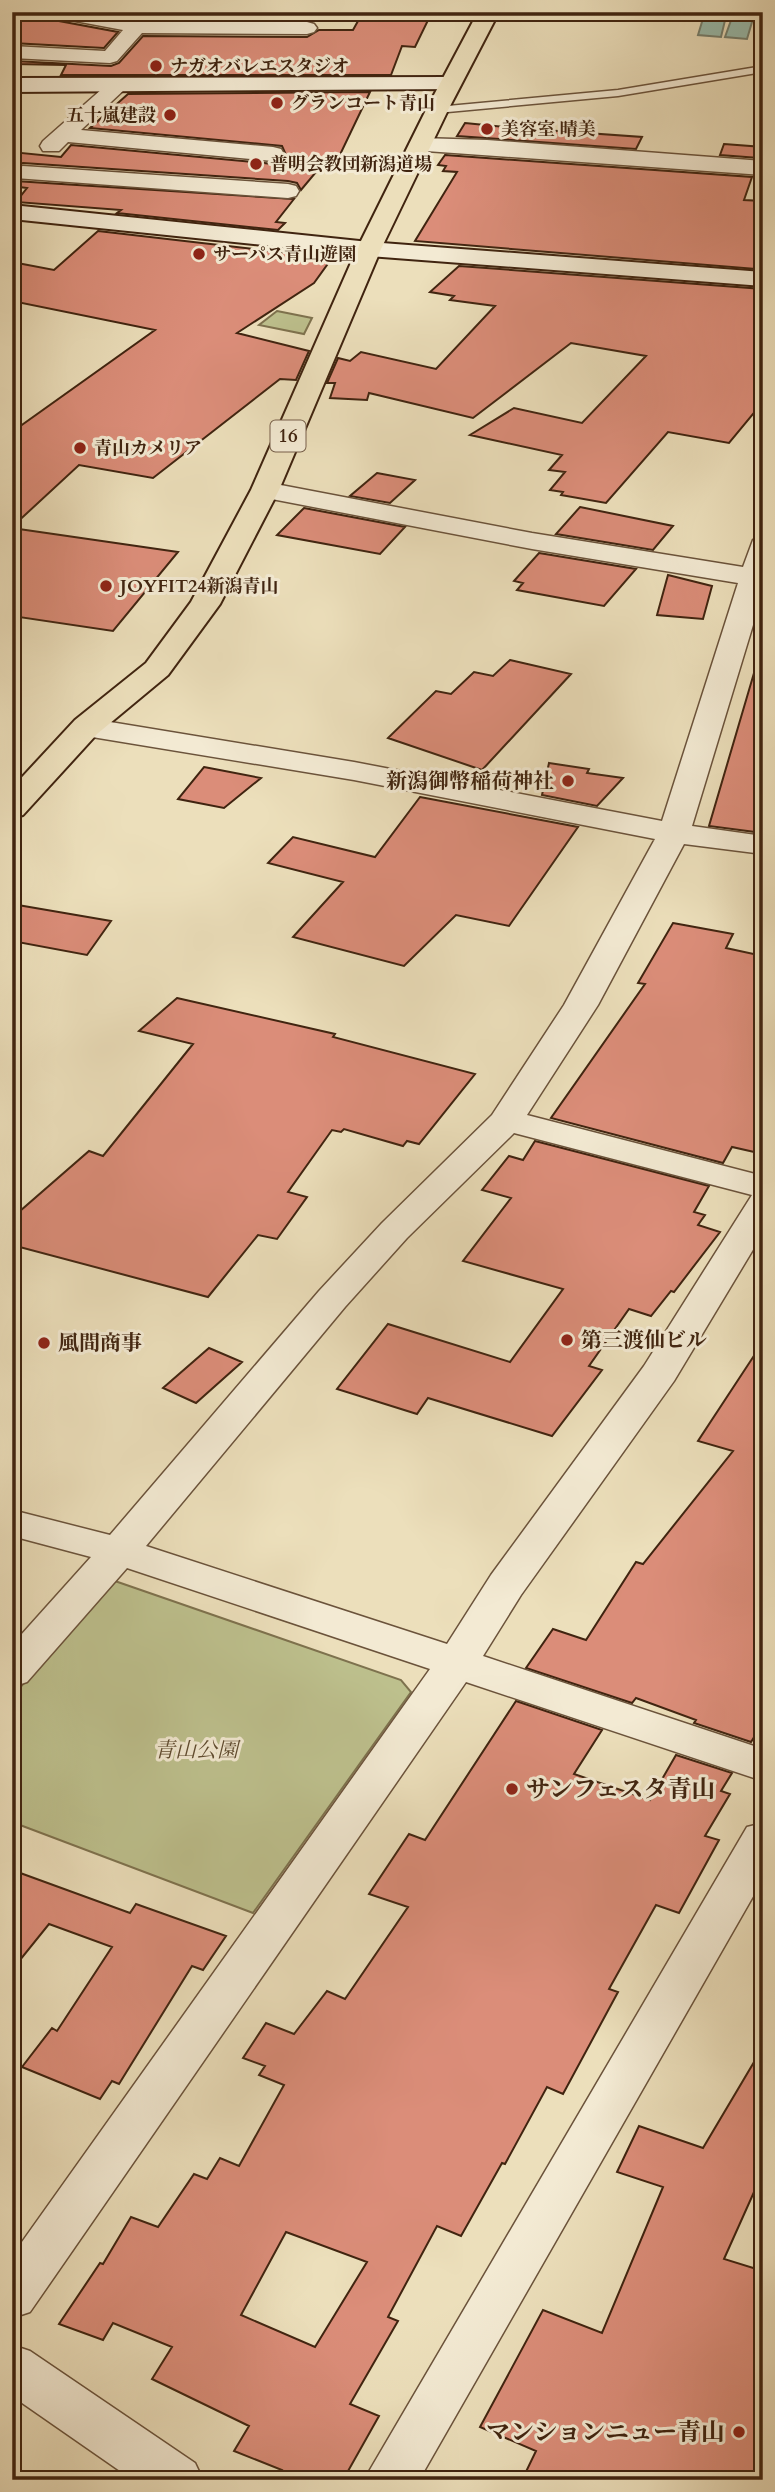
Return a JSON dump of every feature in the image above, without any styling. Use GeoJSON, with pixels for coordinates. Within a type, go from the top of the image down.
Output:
{"type":"FeatureCollection","features":[{"type":"Feature","properties":{"kind":"main road","name":"16"},"geometry":{"type":"LineString","coordinates":[[12,808],[86,727],[157,669],[205,604],[265,490],[369,249],[436,110],[489,12]]}},
{"type":"Feature","properties":{"kind":"street"},"geometry":{"type":"LineString","coordinates":[[59,12],[307,28]]}},
{"type":"Feature","properties":{"kind":"street"},"geometry":{"type":"LineString","coordinates":[[12,52],[110,57],[143,19]]}},
{"type":"Feature","properties":{"kind":"street"},"geometry":{"type":"LineString","coordinates":[[12,85],[450,84]]}},
{"type":"Feature","properties":{"kind":"street"},"geometry":{"type":"LineString","coordinates":[[18,178],[118,85]]}},
{"type":"Feature","properties":{"kind":"street"},"geometry":{"type":"LineString","coordinates":[[64,135],[273,154]]}},
{"type":"Feature","properties":{"kind":"street"},"geometry":{"type":"LineString","coordinates":[[420,145],[487,147],[763,168]]}},
{"type":"Feature","properties":{"kind":"street"},"geometry":{"type":"LineString","coordinates":[[18,178],[288,191]]}},
{"type":"Feature","properties":{"kind":"street"},"geometry":{"type":"LineString","coordinates":[[12,212],[369,249],[763,279]]}},
{"type":"Feature","properties":{"kind":"street"},"geometry":{"type":"LineString","coordinates":[[265,490],[533,541],[752,577]]}},
{"type":"Feature","properties":{"kind":"street"},"geometry":{"type":"LineString","coordinates":[[12,1672],[83,1596],[118,1551],[380,1247],[508,1120],[520,1096],[582,1005],[674,833],[763,546]]}},
{"type":"Feature","properties":{"kind":"street"},"geometry":{"type":"LineString","coordinates":[[86,727],[354,772],[674,833],[763,845]]}},
{"type":"Feature","properties":{"kind":"street"},"geometry":{"type":"LineString","coordinates":[[508,1120],[763,1187]]}},
{"type":"Feature","properties":{"kind":"street"},"geometry":{"type":"LineString","coordinates":[[12,2297],[457,1663],[506,1585],[660,1372],[763,1203]]}},
{"type":"Feature","properties":{"kind":"street"},"geometry":{"type":"LineString","coordinates":[[12,1523],[118,1551],[763,1765]]}},
{"type":"Feature","properties":{"kind":"street"},"geometry":{"type":"LineString","coordinates":[[391,2480],[763,1839]]}},
{"type":"Feature","properties":{"kind":"street"},"geometry":{"type":"LineString","coordinates":[[15,2375],[176,2480]]}},
{"type":"Feature","properties":{"kind":"lane"},"geometry":{"type":"LineString","coordinates":[[436,110],[618,93],[763,69]]}},
{"type":"Feature","properties":{"kind":"green space"},"geometry":{"type":"Polygon","coordinates":[[[277,311],[312,318],[304,334],[259,325],[277,311]]]}},
{"type":"Feature","properties":{"kind":"green space","name":"青山公園"},"geometry":{"type":"Polygon","coordinates":[[[112,1580],[401,1680],[411,1692],[253,1913],[12,1822],[12,1697],[112,1580]]]}},
{"type":"Feature","properties":{"kind":"shaded area"},"geometry":{"type":"Polygon","coordinates":[[[705,12],[727,12],[721,37],[698,35],[705,12]]]}},
{"type":"Feature","properties":{"kind":"shaded area"},"geometry":{"type":"Polygon","coordinates":[[[734,12],[755,12],[747,39],[725,37],[734,12]]]}},
{"type":"Feature","properties":{"kind":"building"},"geometry":{"type":"Polygon","coordinates":[[[12,12],[46,12],[59,21],[118,32],[104,48],[12,43],[12,12]]]}},
{"type":"Feature","properties":{"kind":"building"},"geometry":{"type":"Polygon","coordinates":[[[161,12],[277,12],[276,19],[158,18],[161,12]]]}},
{"type":"Feature","properties":{"kind":"building"},"geometry":{"type":"Polygon","coordinates":[[[363,12],[432,12],[415,47],[402,46],[391,75],[61,75],[66,65],[14,64],[14,61],[111,66],[119,63],[143,36],[307,37],[319,30],[353,30],[363,12]]]}},
{"type":"Feature","properties":{"kind":"building"},"geometry":{"type":"Polygon","coordinates":[[[370,92],[337,161],[326,160],[301,190],[297,183],[288,181],[23,163],[12,167],[12,152],[61,157],[71,145],[274,164],[282,162],[286,155],[282,146],[90,128],[128,94],[370,92]]]}},
{"type":"Feature","properties":{"kind":"building"},"geometry":{"type":"Polygon","coordinates":[[[465,123],[642,137],[636,149],[457,136],[465,123]]]}},
{"type":"Feature","properties":{"kind":"building"},"geometry":{"type":"Polygon","coordinates":[[[724,144],[763,149],[759,158],[720,155],[724,144]]]}},
{"type":"Feature","properties":{"kind":"building"},"geometry":{"type":"Polygon","coordinates":[[[445,155],[752,177],[744,200],[763,201],[763,249],[756,269],[415,241],[457,172],[443,171],[446,166],[438,165],[445,155]]]}},
{"type":"Feature","properties":{"kind":"building"},"geometry":{"type":"Polygon","coordinates":[[[12,178],[15,181],[294,199],[276,222],[285,223],[278,230],[117,213],[121,210],[16,202],[27,188],[12,186],[12,178]]]}},
{"type":"Feature","properties":{"kind":"building"},"geometry":{"type":"Polygon","coordinates":[[[98,231],[332,258],[314,283],[237,333],[309,351],[296,380],[280,379],[153,478],[79,465],[12,527],[12,432],[155,330],[12,301],[12,262],[54,270],[98,231]]]}},
{"type":"Feature","properties":{"kind":"building"},"geometry":{"type":"Polygon","coordinates":[[[459,266],[763,289],[763,402],[729,443],[668,432],[606,503],[561,495],[563,492],[550,490],[565,472],[549,470],[562,455],[470,435],[514,408],[582,423],[646,356],[571,343],[473,418],[369,393],[367,400],[330,398],[335,383],[327,383],[338,358],[350,361],[361,352],[436,369],[495,306],[450,300],[454,296],[430,292],[459,266]]]}},
{"type":"Feature","properties":{"kind":"building"},"geometry":{"type":"Polygon","coordinates":[[[377,473],[415,480],[390,503],[350,496],[377,473]]]}},
{"type":"Feature","properties":{"kind":"building"},"geometry":{"type":"Polygon","coordinates":[[[580,507],[673,526],[653,550],[556,534],[580,507]]]}},
{"type":"Feature","properties":{"kind":"building"},"geometry":{"type":"Polygon","coordinates":[[[304,508],[405,527],[380,554],[277,535],[304,508]]]}},
{"type":"Feature","properties":{"kind":"building"},"geometry":{"type":"Polygon","coordinates":[[[12,528],[178,552],[113,631],[12,616],[12,528]]]}},
{"type":"Feature","properties":{"kind":"building"},"geometry":{"type":"Polygon","coordinates":[[[539,553],[636,569],[604,606],[517,590],[523,583],[514,581],[539,553]]]}},
{"type":"Feature","properties":{"kind":"building"},"geometry":{"type":"Polygon","coordinates":[[[668,575],[712,586],[703,619],[657,615],[668,575]]]}},
{"type":"Feature","properties":{"kind":"building"},"geometry":{"type":"Polygon","coordinates":[[[510,660],[571,674],[482,770],[388,738],[436,691],[451,694],[474,672],[493,676],[510,660]]]}},
{"type":"Feature","properties":{"kind":"building"},"geometry":{"type":"Polygon","coordinates":[[[754,673],[763,674],[763,833],[709,826],[754,673]]]}},
{"type":"Feature","properties":{"kind":"building"},"geometry":{"type":"Polygon","coordinates":[[[549,763],[589,769],[587,773],[623,778],[597,806],[542,795],[549,763]]]}},
{"type":"Feature","properties":{"kind":"building"},"geometry":{"type":"Polygon","coordinates":[[[204,767],[261,778],[224,808],[178,799],[204,767]]]}},
{"type":"Feature","properties":{"kind":"building"},"geometry":{"type":"Polygon","coordinates":[[[420,797],[578,827],[509,926],[456,915],[404,966],[293,937],[343,882],[268,863],[293,837],[375,857],[420,797]]]}},
{"type":"Feature","properties":{"kind":"building"},"geometry":{"type":"Polygon","coordinates":[[[12,904],[111,921],[87,955],[12,941],[12,904]]]}},
{"type":"Feature","properties":{"kind":"building"},"geometry":{"type":"Polygon","coordinates":[[[673,923],[733,934],[726,948],[763,956],[763,1154],[732,1147],[723,1163],[551,1118],[645,984],[638,983],[673,923]]]}},
{"type":"Feature","properties":{"kind":"building"},"geometry":{"type":"Polygon","coordinates":[[[177,998],[335,1034],[333,1037],[475,1074],[419,1144],[407,1141],[403,1146],[344,1129],[341,1132],[332,1130],[288,1192],[307,1197],[277,1239],[258,1235],[208,1297],[12,1245],[12,1218],[89,1151],[103,1156],[193,1044],[139,1031],[177,998]]]}},
{"type":"Feature","properties":{"kind":"building"},"geometry":{"type":"Polygon","coordinates":[[[535,1141],[709,1186],[694,1212],[705,1215],[698,1225],[720,1232],[674,1292],[671,1291],[651,1316],[629,1309],[589,1366],[602,1370],[552,1436],[428,1398],[417,1414],[337,1389],[388,1324],[510,1362],[563,1289],[463,1261],[511,1198],[482,1190],[509,1156],[523,1160],[535,1141]]]}},
{"type":"Feature","properties":{"kind":"building"},"geometry":{"type":"Polygon","coordinates":[[[763,1342],[763,1723],[751,1742],[694,1723],[696,1720],[636,1698],[632,1703],[526,1668],[553,1629],[586,1640],[636,1562],[643,1564],[733,1451],[698,1441],[763,1342]]]}},
{"type":"Feature","properties":{"kind":"building"},"geometry":{"type":"Polygon","coordinates":[[[209,1348],[242,1362],[196,1403],[163,1388],[209,1348]]]}},
{"type":"Feature","properties":{"kind":"building"},"geometry":{"type":"Polygon","coordinates":[[[516,1701],[602,1730],[574,1774],[650,1800],[676,1755],[732,1773],[721,1791],[730,1794],[705,1836],[719,1840],[679,1913],[656,1905],[609,1989],[618,1992],[563,2094],[547,2087],[505,2164],[502,2163],[461,2236],[437,2226],[388,2317],[398,2321],[350,2404],[379,2416],[343,2480],[277,2480],[282,2470],[234,2451],[249,2426],[152,2379],[172,2347],[113,2323],[103,2340],[59,2324],[100,2263],[103,2264],[131,2217],[158,2227],[194,2174],[207,2179],[220,2158],[239,2166],[284,2085],[259,2075],[265,2066],[243,2058],[266,2023],[294,2034],[327,1991],[345,1999],[408,1907],[369,1894],[409,1834],[425,1840],[516,1701]],[[286,2232],[241,2315],[315,2347],[367,2262],[286,2232]]]}},
{"type":"Feature","properties":{"kind":"building"},"geometry":{"type":"Polygon","coordinates":[[[12,1870],[130,1913],[136,1904],[226,1936],[203,1970],[192,1966],[119,2084],[112,2081],[100,2099],[22,2067],[52,2028],[57,2031],[112,1947],[49,1924],[12,1970],[12,1870]]]}},
{"type":"Feature","properties":{"kind":"building"},"geometry":{"type":"Polygon","coordinates":[[[763,2047],[763,2172],[724,2259],[763,2271],[763,2480],[522,2480],[536,2451],[480,2427],[543,2310],[602,2333],[663,2187],[617,2172],[639,2126],[703,2148],[763,2047]]]}},
{"type":"Feature","properties":{"kind":"place","name":"ナガオバレエスタジオ"},"geometry":{"type":"Point","coordinates":[156,66]}},
{"type":"Feature","properties":{"kind":"place","name":"グランコート青山"},"geometry":{"type":"Point","coordinates":[277,103]}},
{"type":"Feature","properties":{"kind":"place","name":"五十嵐建設"},"geometry":{"type":"Point","coordinates":[170,115]}},
{"type":"Feature","properties":{"kind":"place","name":"美容室 晴美"},"geometry":{"type":"Point","coordinates":[487,129]}},
{"type":"Feature","properties":{"kind":"place","name":"普明会教団新潟道場"},"geometry":{"type":"Point","coordinates":[256,164]}},
{"type":"Feature","properties":{"kind":"place","name":"サーパス青山遊園"},"geometry":{"type":"Point","coordinates":[199,254]}},
{"type":"Feature","properties":{"kind":"place","name":"青山カメリア"},"geometry":{"type":"Point","coordinates":[80,448]}},
{"type":"Feature","properties":{"kind":"place","name":"JOYFIT24新潟青山"},"geometry":{"type":"Point","coordinates":[106,586]}},
{"type":"Feature","properties":{"kind":"place","name":"新潟御幣稲荷神社"},"geometry":{"type":"Point","coordinates":[568,781]}},
{"type":"Feature","properties":{"kind":"place","name":"第三渡仙ビル"},"geometry":{"type":"Point","coordinates":[567,1340]}},
{"type":"Feature","properties":{"kind":"place","name":"風間商事"},"geometry":{"type":"Point","coordinates":[44,1343]}},
{"type":"Feature","properties":{"kind":"place","name":"サンフェスタ青山"},"geometry":{"type":"Point","coordinates":[512,1789]}},
{"type":"Feature","properties":{"kind":"place","name":"マンションニュー青山"},"geometry":{"type":"Point","coordinates":[739,2432]}}]}
